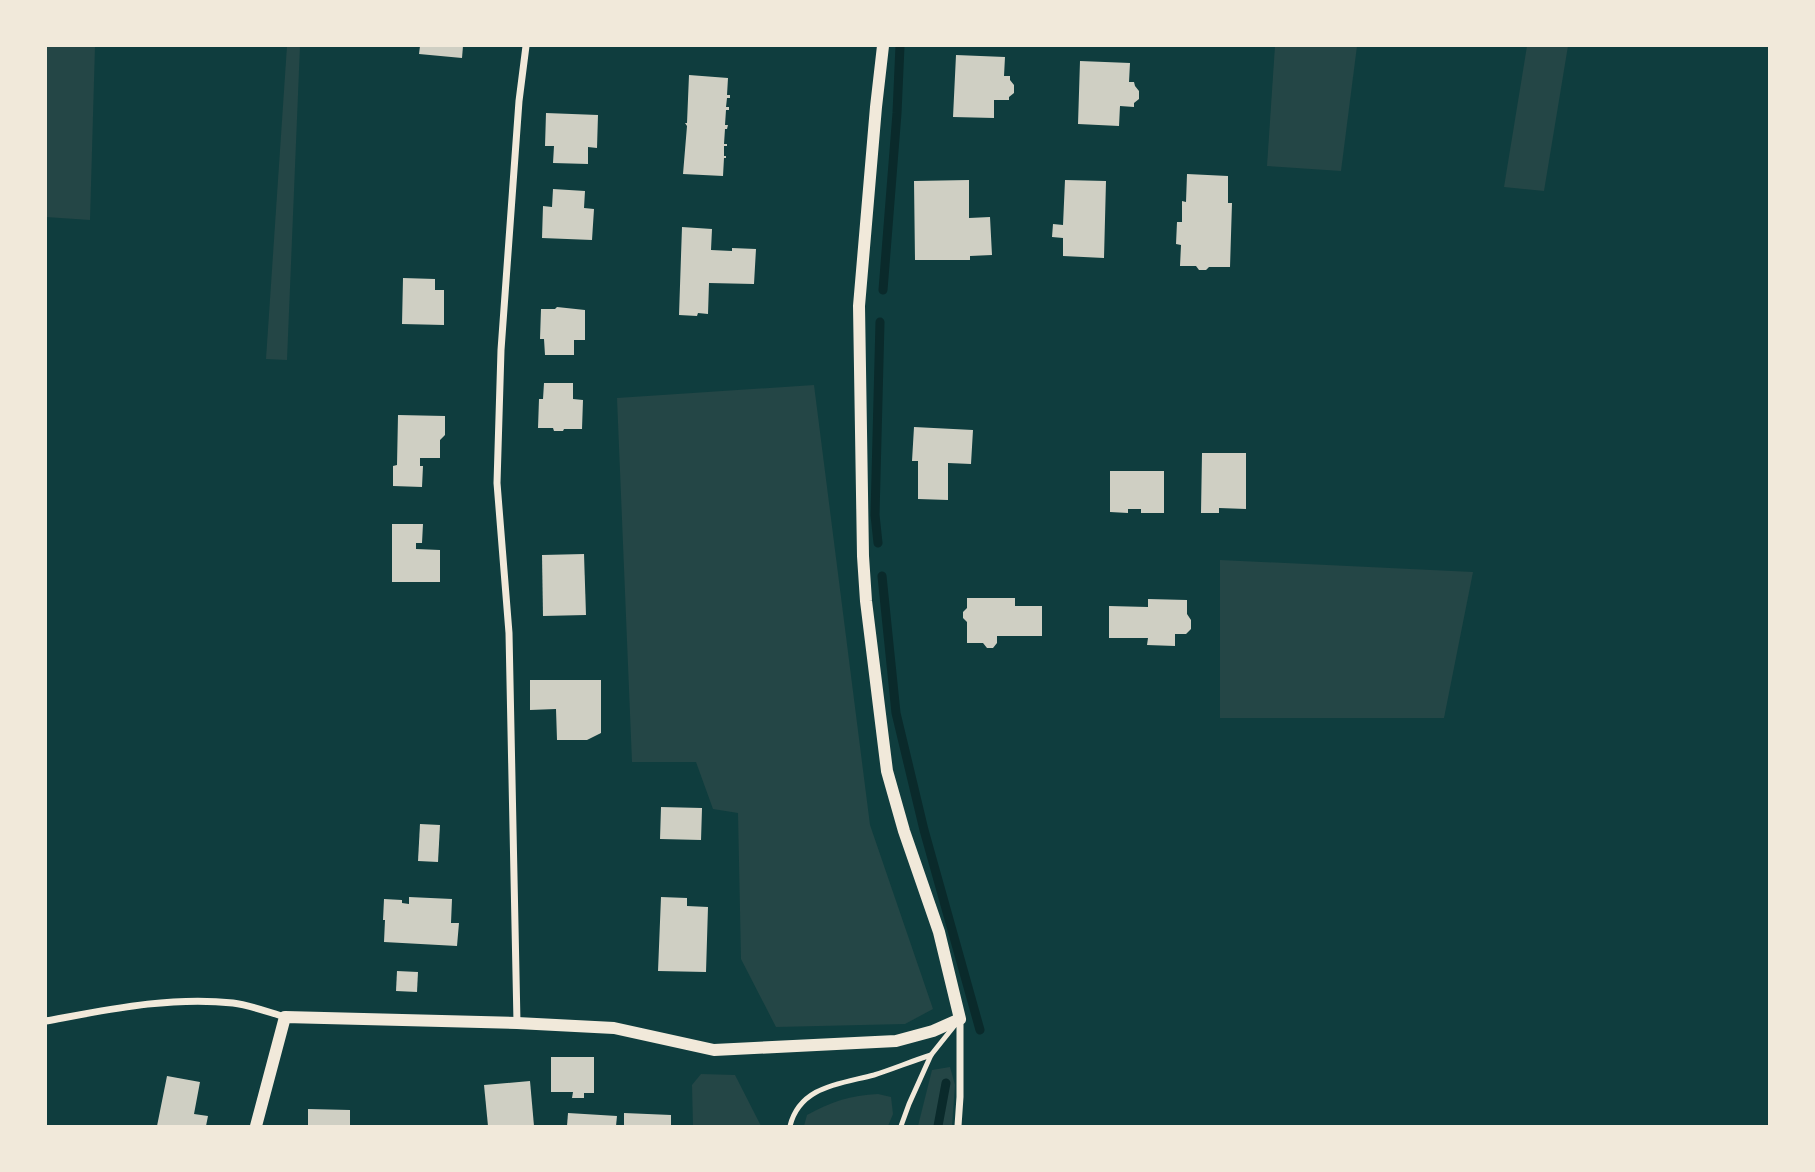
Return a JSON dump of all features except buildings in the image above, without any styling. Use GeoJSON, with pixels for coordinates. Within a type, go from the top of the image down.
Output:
{"type":"FeatureCollection","features":[{"type":"Feature","properties":{"kind":"street"},"geometry":{"type":"LineString","coordinates":[[517,1023],[509,633],[497,483],[501,350],[519,101],[526,46]]}},
{"type":"Feature","properties":{"kind":"street"},"geometry":{"type":"LineString","coordinates":[[883,46],[859,306],[866,601],[887,771],[904,831],[939,932],[960,1019],[958,1126]]}},
{"type":"Feature","properties":{"kind":"street"},"geometry":{"type":"LineString","coordinates":[[46,1021],[123,1007],[182,1002],[234,1003],[285,1017],[614,1028],[714,1050],[734,1050],[897,1041],[933,1031],[960,1019]]}},
{"type":"Feature","properties":{"kind":"street"},"geometry":{"type":"LineString","coordinates":[[256,1126],[285,1017]]}},
{"type":"Feature","properties":{"kind":"lane"},"geometry":{"type":"LineString","coordinates":[[901,1126],[931,1055],[960,1019]]}},
{"type":"Feature","properties":{"kind":"lane"},"geometry":{"type":"LineString","coordinates":[[790,1126],[793,1114],[806,1100],[827,1086],[873,1075],[931,1055]]}},
{"type":"Feature","properties":{"kind":"shaded area"},"geometry":{"type":"Polygon","coordinates":[[[46,46],[95,46],[90,220],[46,217],[46,46]]]}},
{"type":"Feature","properties":{"kind":"shaded area"},"geometry":{"type":"Polygon","coordinates":[[[287,46],[300,46],[287,360],[266,359],[287,46]]]}},
{"type":"Feature","properties":{"kind":"shaded area"},"geometry":{"type":"Polygon","coordinates":[[[1275,46],[1357,46],[1341,171],[1267,166],[1275,46]]]}},
{"type":"Feature","properties":{"kind":"shaded area"},"geometry":{"type":"Polygon","coordinates":[[[1527,46],[1568,46],[1544,191],[1504,187],[1527,46]]]}},
{"type":"Feature","properties":{"kind":"shaded area"},"geometry":{"type":"Polygon","coordinates":[[[814,385],[870,825],[933,1009],[905,1024],[776,1027],[741,959],[738,813],[713,809],[696,762],[632,762],[617,398],[814,385]]]}},
{"type":"Feature","properties":{"kind":"shaded area"},"geometry":{"type":"Polygon","coordinates":[[[1220,560],[1473,572],[1444,718],[1220,718],[1220,560]]]}},
{"type":"Feature","properties":{"kind":"shaded area"},"geometry":{"type":"Polygon","coordinates":[[[950,1067],[955,1085],[952,1126],[918,1126],[932,1070],[950,1067]]]}},
{"type":"Feature","properties":{"kind":"shaded area"},"geometry":{"type":"Polygon","coordinates":[[[701,1074],[735,1075],[761,1126],[693,1126],[692,1085],[701,1074]]]}},
{"type":"Feature","properties":{"kind":"shaded area"},"geometry":{"type":"Polygon","coordinates":[[[878,1094],[891,1097],[893,1114],[888,1126],[804,1126],[807,1115],[824,1106],[850,1098],[878,1094]]]}},
{"type":"Feature","properties":{"kind":"waterway"},"geometry":{"type":"LineString","coordinates":[[883,290],[900,46]]}},
{"type":"Feature","properties":{"kind":"waterway"},"geometry":{"type":"LineString","coordinates":[[878,543],[875,515],[880,322]]}},
{"type":"Feature","properties":{"kind":"waterway"},"geometry":{"type":"LineString","coordinates":[[882,576],[896,713],[924,830],[980,1030]]}},
{"type":"Feature","properties":{"kind":"waterway"},"geometry":{"type":"LineString","coordinates":[[938,1126],[946,1083]]}}]}
